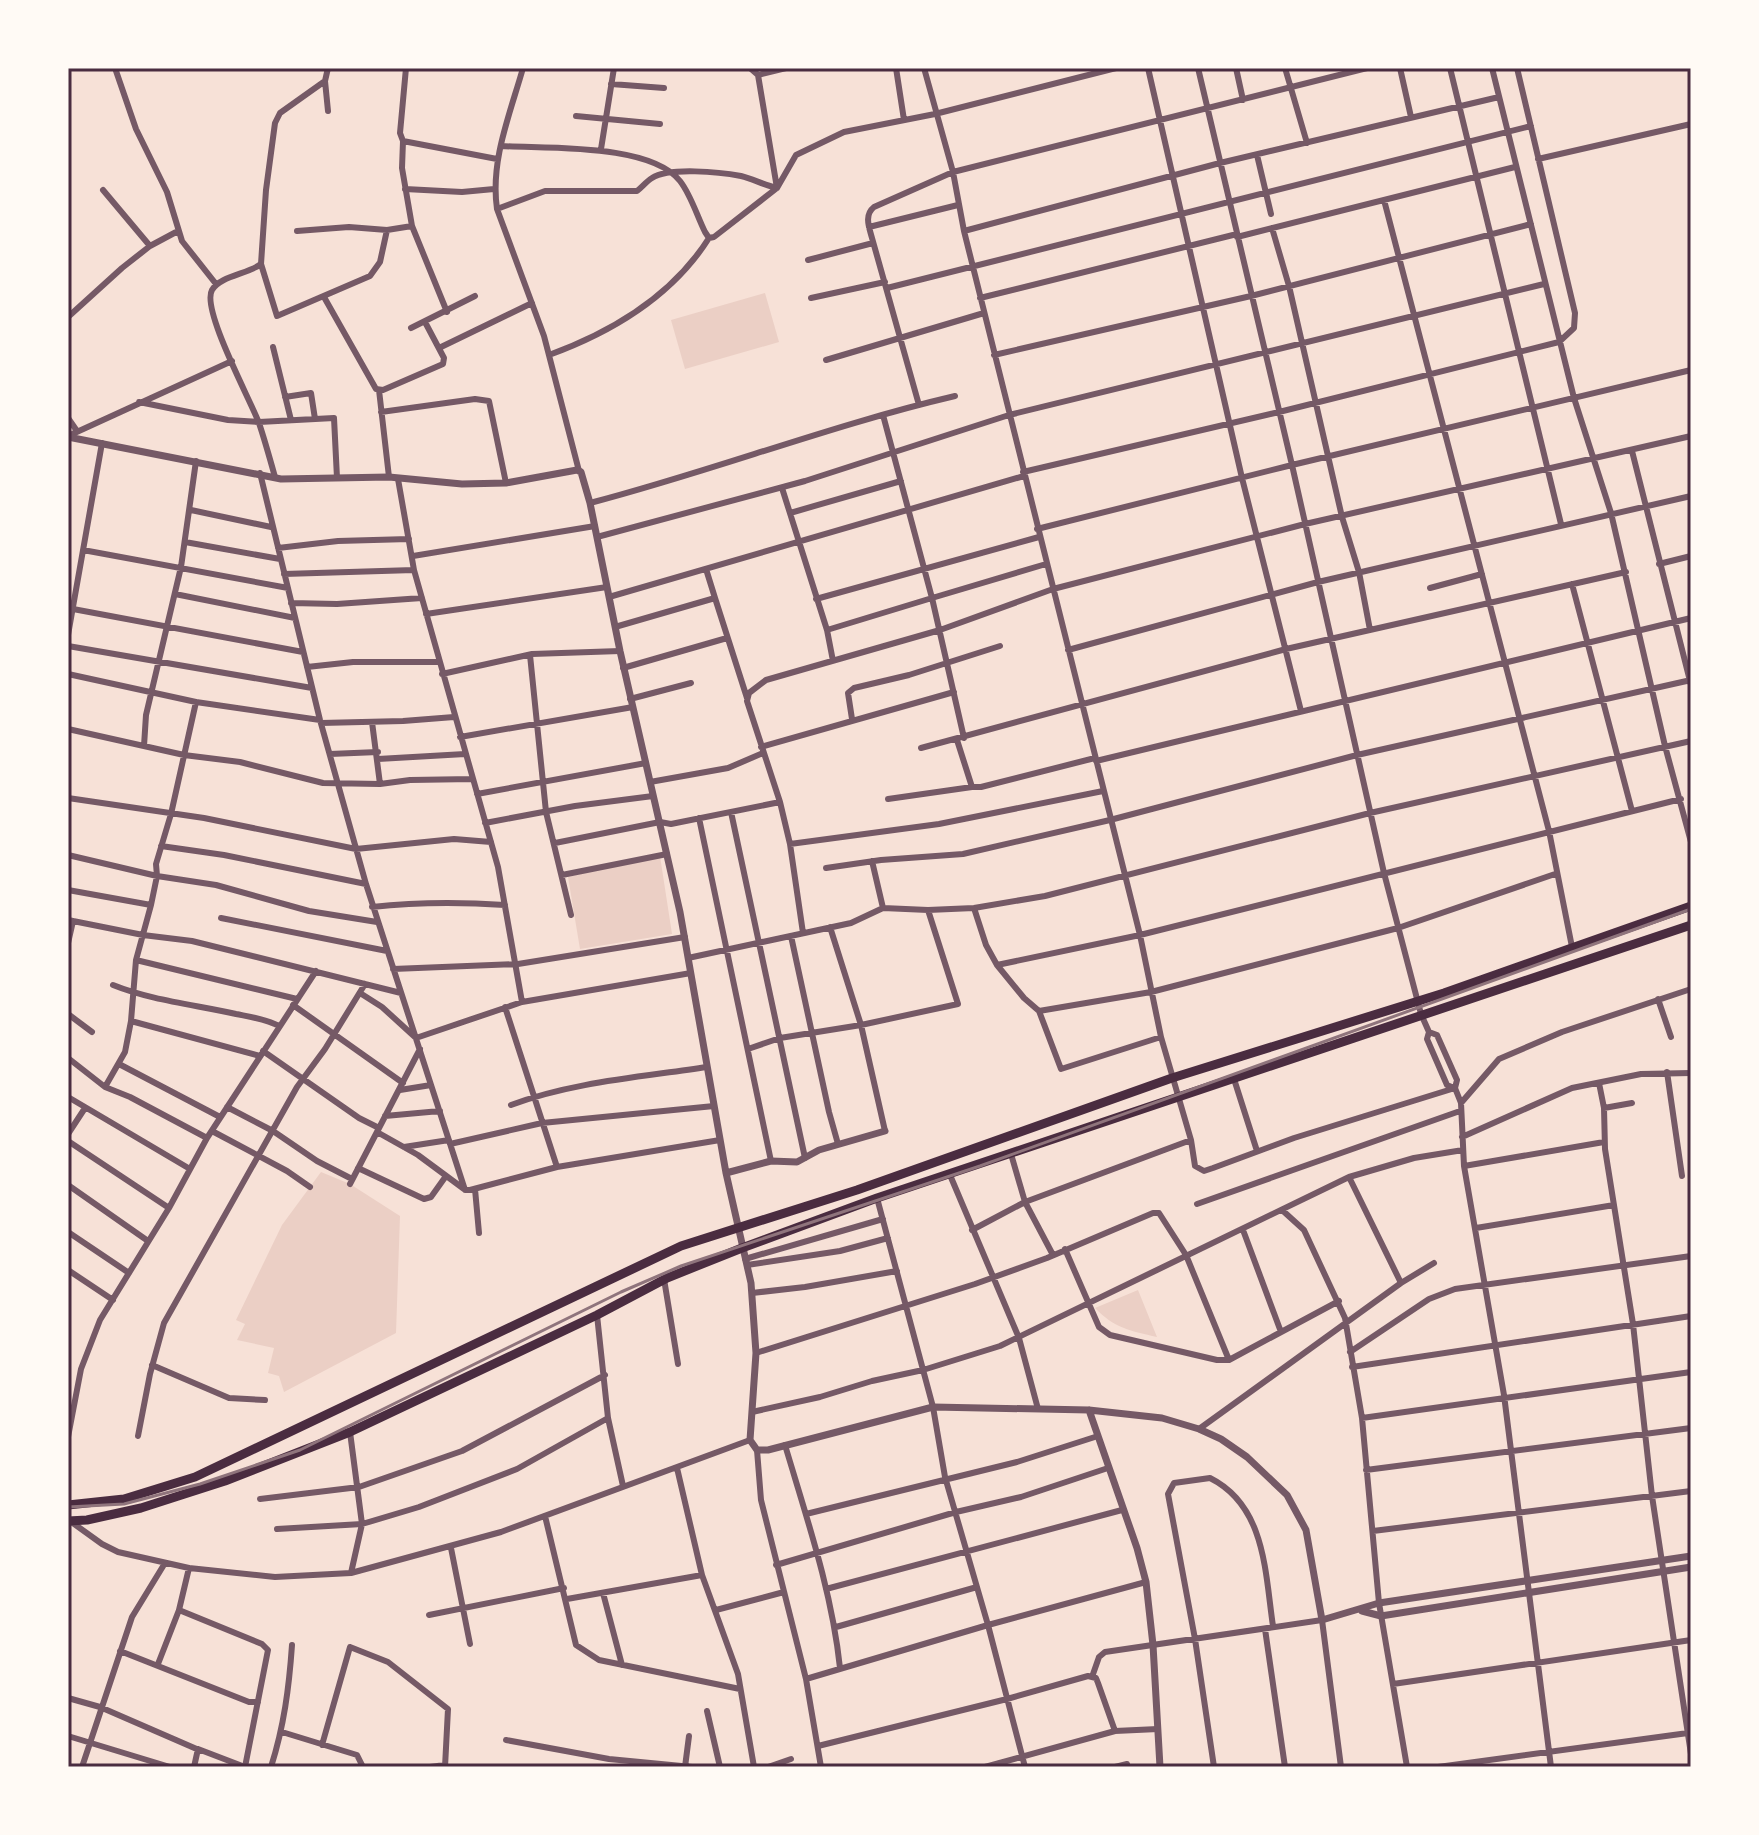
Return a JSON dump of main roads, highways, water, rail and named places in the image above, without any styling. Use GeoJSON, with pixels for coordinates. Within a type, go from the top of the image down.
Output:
{"type":"FeatureCollection","features":[{"type":"Feature","properties":{"kind":"main road"},"geometry":{"type":"LineString","coordinates":[[68,1505],[124,1499],[195,1477],[681,1246],[857,1190],[1171,1074],[1444,993],[1691,906]]}},
{"type":"Feature","properties":{"kind":"main road"},"geometry":{"type":"LineString","coordinates":[[69,1521],[141,1508],[222,1482],[350,1432],[597,1315],[664,1279],[877,1198],[1691,925]]}},
{"type":"Feature","properties":{"kind":"railway"},"geometry":{"type":"LineString","coordinates":[[68,1507],[124,1504],[200,1484],[300,1450],[621,1292],[681,1266],[980,1166],[1691,909]]}}]}
